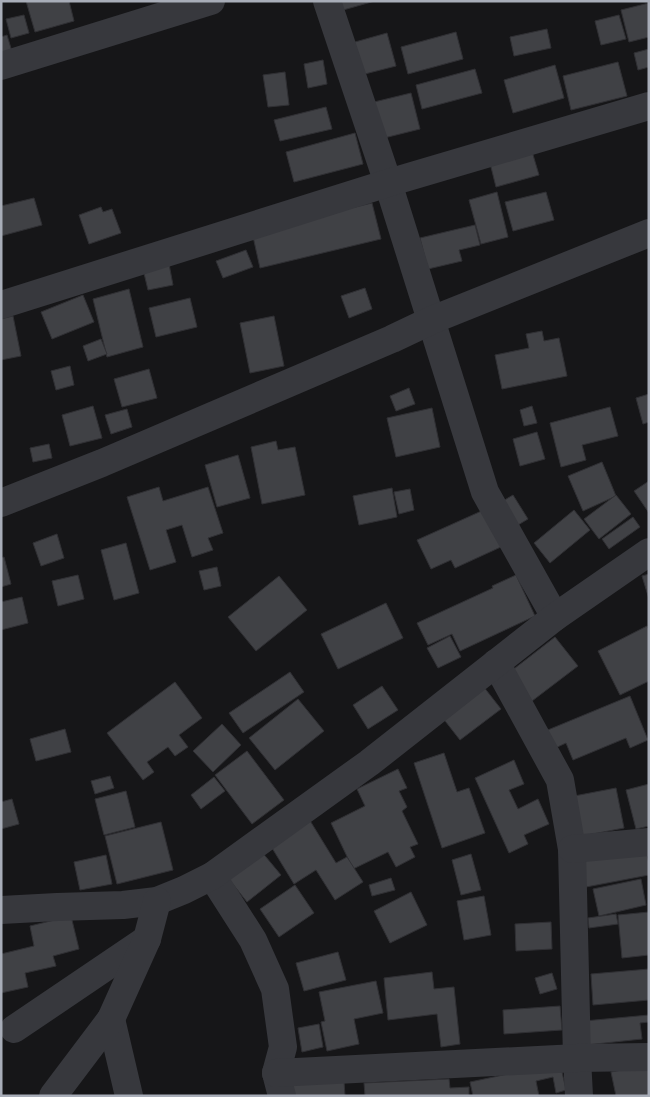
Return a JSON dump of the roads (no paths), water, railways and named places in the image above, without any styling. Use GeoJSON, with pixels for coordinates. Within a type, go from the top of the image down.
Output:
{"type":"FeatureCollection","features":[{"type":"Feature","properties":{"kind":"street"},"geometry":{"type":"LineString","coordinates":[[1,66],[211,1]]}},
{"type":"Feature","properties":{"kind":"street"},"geometry":{"type":"LineString","coordinates":[[327,1],[388,182],[485,492],[555,617]]}},
{"type":"Feature","properties":{"kind":"street"},"geometry":{"type":"LineString","coordinates":[[1,304],[388,182],[649,106]]}},
{"type":"Feature","properties":{"kind":"street"},"geometry":{"type":"LineString","coordinates":[[1,504],[356,355],[432,320],[649,233]]}},
{"type":"Feature","properties":{"kind":"street"},"geometry":{"type":"LineString","coordinates":[[1,910],[123,905],[157,900],[184,890],[212,876],[369,763],[555,617],[649,552]]}},
{"type":"Feature","properties":{"kind":"street"},"geometry":{"type":"LineString","coordinates":[[496,663],[560,780],[572,849],[579,1096]]}},
{"type":"Feature","properties":{"kind":"street"},"geometry":{"type":"LineString","coordinates":[[572,849],[649,842]]}},
{"type":"Feature","properties":{"kind":"street"},"geometry":{"type":"LineString","coordinates":[[212,876],[253,940],[275,989],[283,1047],[279,1084],[577,1058],[649,1057]]}},
{"type":"Feature","properties":{"kind":"street"},"geometry":{"type":"LineString","coordinates":[[53,1096],[111,1019],[147,940],[157,900]]}},
{"type":"Feature","properties":{"kind":"street"},"geometry":{"type":"LineString","coordinates":[[14,1029],[147,940]]}},
{"type":"Feature","properties":{"kind":"street"},"geometry":{"type":"LineString","coordinates":[[111,1019],[129,1096]]}}]}
